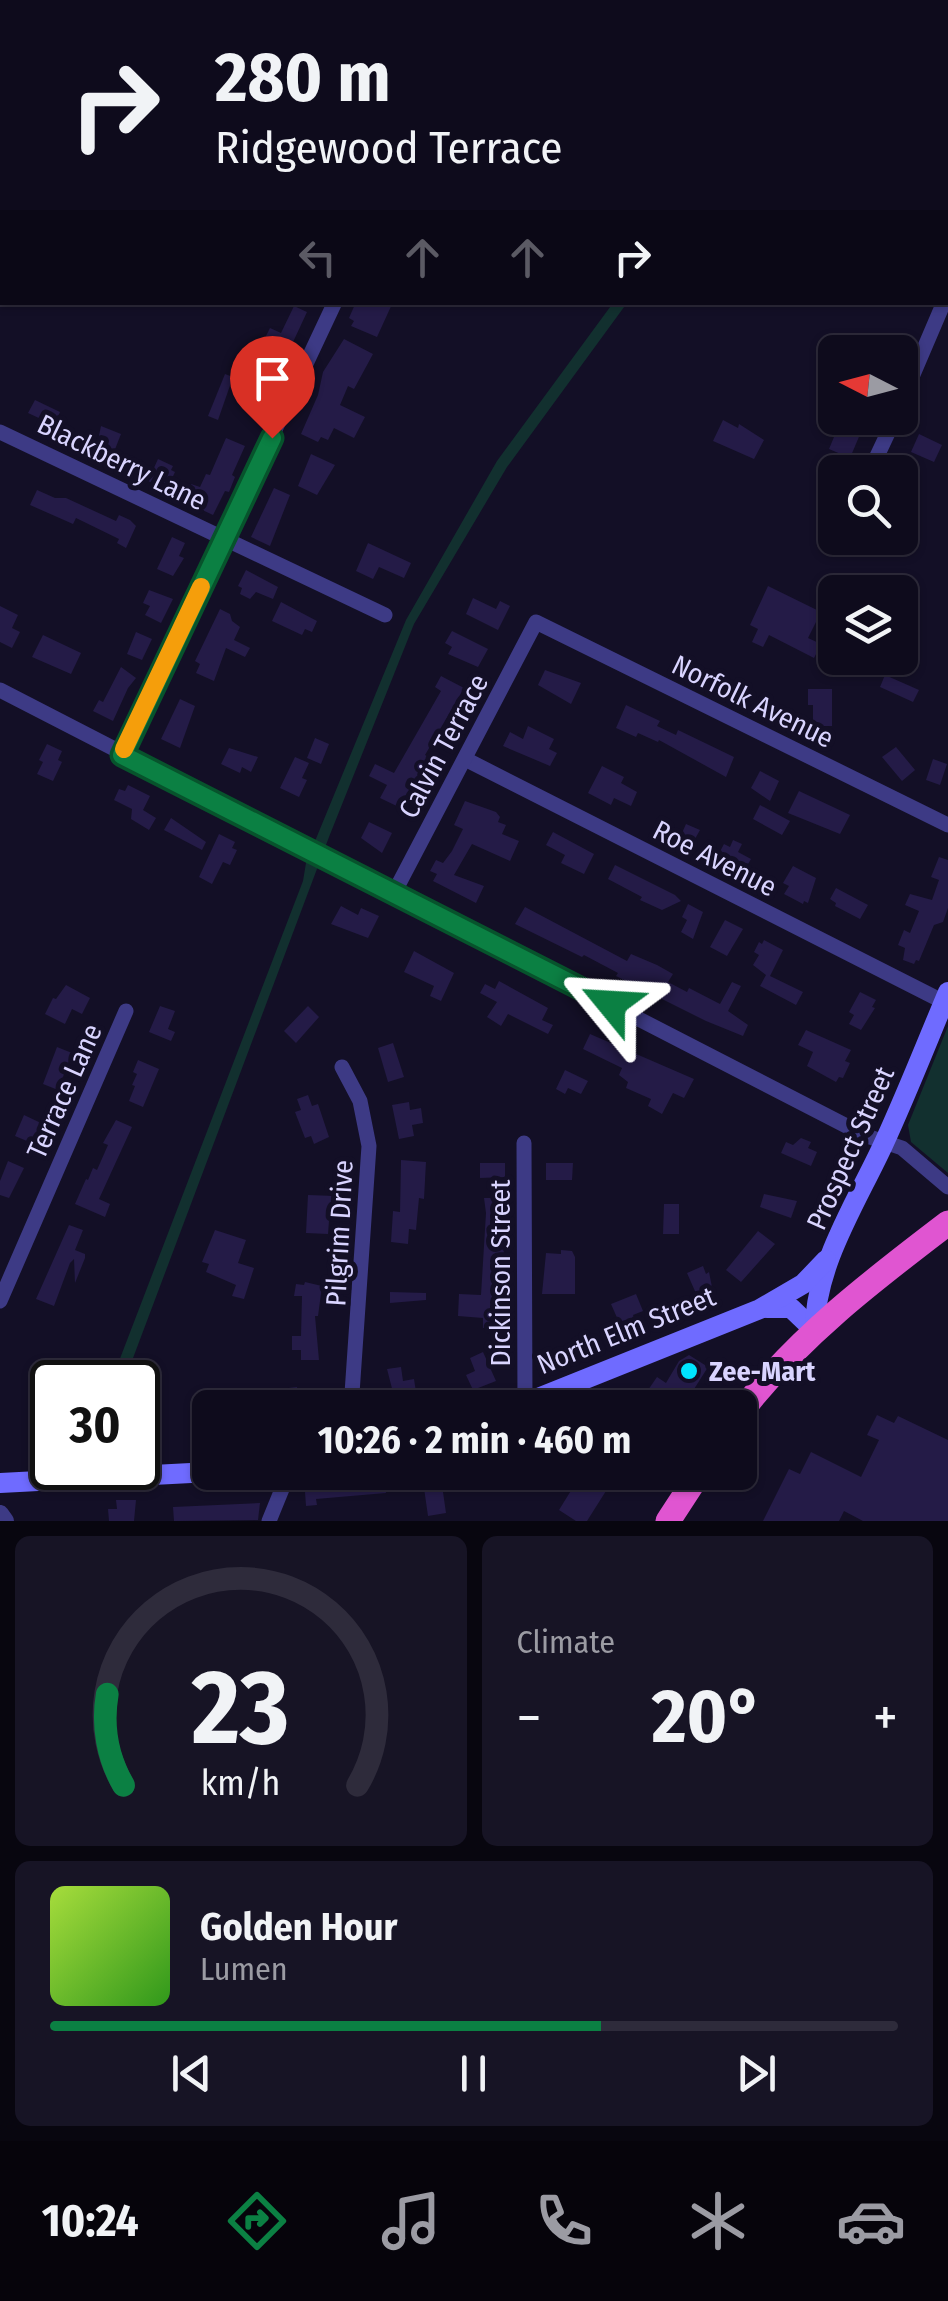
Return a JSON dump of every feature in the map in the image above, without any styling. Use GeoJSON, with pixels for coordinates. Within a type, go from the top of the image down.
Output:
{"type":"FeatureCollection","features":[{"type":"Feature","properties":{"kind":"highway"},"geometry":{"type":"LineString","coordinates":[[757,1395],[816,1331],[886,1270],[948,1224]]}},
{"type":"Feature","properties":{"kind":"highway"},"geometry":{"type":"LineString","coordinates":[[668,1521],[688,1490]]}},
{"type":"Feature","properties":{"kind":"main road","name":"Prospect Street"},"geometry":{"type":"LineString","coordinates":[[816,1331],[819,1295],[836,1246],[946,997]]}},
{"type":"Feature","properties":{"kind":"main road","name":"North Elm Street"},"geometry":{"type":"LineString","coordinates":[[558,1390],[760,1310],[811,1277],[836,1246]]}},
{"type":"Feature","properties":{"kind":"main road","name":"North Elm Street"},"geometry":{"type":"LineString","coordinates":[[760,1310],[791,1308],[816,1331]]}},
{"type":"Feature","properties":{"kind":"main road"},"geometry":{"type":"LineString","coordinates":[[0,1483],[192,1473]]}},
{"type":"Feature","properties":{"kind":"street"},"geometry":{"type":"LineString","coordinates":[[122,755],[335,305]]}},
{"type":"Feature","properties":{"kind":"street"},"geometry":{"type":"LineString","coordinates":[[918,363],[943,305]]}},
{"type":"Feature","properties":{"kind":"street","name":"Blackberry Lane"},"geometry":{"type":"LineString","coordinates":[[0,432],[385,616]]}},
{"type":"Feature","properties":{"kind":"street","name":"Calvin Terrace"},"geometry":{"type":"LineString","coordinates":[[394,893],[536,622]]}},
{"type":"Feature","properties":{"kind":"street","name":"Norfolk Avenue"},"geometry":{"type":"LineString","coordinates":[[536,622],[948,825]]}},
{"type":"Feature","properties":{"kind":"street"},"geometry":{"type":"LineString","coordinates":[[0,690],[864,1135],[902,1148],[948,1187]]}},
{"type":"Feature","properties":{"kind":"street","name":"Roe Avenue"},"geometry":{"type":"LineString","coordinates":[[465,759],[946,997]]}},
{"type":"Feature","properties":{"kind":"street","name":"Terrace Lane"},"geometry":{"type":"LineString","coordinates":[[0,1301],[126,1011]]}},
{"type":"Feature","properties":{"kind":"street","name":"Pilgrim Drive"},"geometry":{"type":"LineString","coordinates":[[342,1067],[360,1101],[369,1146],[352,1390]]}},
{"type":"Feature","properties":{"kind":"street","name":"Dickinson Street"},"geometry":{"type":"LineString","coordinates":[[520,1390],[524,1143]]}},
{"type":"Feature","properties":{"kind":"street"},"geometry":{"type":"LineString","coordinates":[[269,1521],[281,1490]]}},
{"type":"Feature","properties":{"kind":"street"},"geometry":{"type":"LineString","coordinates":[[0,1514],[5,1521]]}},
{"type":"Feature","properties":{"kind":"green space"},"geometry":{"type":"Polygon","coordinates":[[[612,305],[626,305],[507,467],[414,624],[329,837],[132,1360],[119,1360],[303,881],[306,863],[406,620],[497,461],[612,305]]]}},
{"type":"Feature","properties":{"kind":"green space"},"geometry":{"type":"Polygon","coordinates":[[[948,1026],[948,1173],[911,1142],[908,1125],[948,1026]]]}},
{"type":"Feature","properties":{"kind":"building"},"geometry":{"type":"Polygon","coordinates":[[[355,305],[392,305],[377,337],[351,326],[354,321],[349,318],[355,305]]]}},
{"type":"Feature","properties":{"kind":"building"},"geometry":{"type":"Polygon","coordinates":[[[294,306],[307,312],[261,411],[241,399],[260,365],[267,347],[262,344],[270,328],[281,333],[294,306]]]}},
{"type":"Feature","properties":{"kind":"building"},"geometry":{"type":"Polygon","coordinates":[[[344,339],[373,354],[354,389],[348,386],[340,405],[365,417],[354,438],[334,428],[328,440],[321,437],[318,442],[301,434],[323,372],[344,339]]]}},
{"type":"Feature","properties":{"kind":"building"},"geometry":{"type":"Polygon","coordinates":[[[225,374],[233,377],[218,420],[208,416],[225,374]]]}},
{"type":"Feature","properties":{"kind":"building"},"geometry":{"type":"Polygon","coordinates":[[[35,400],[60,412],[54,425],[28,413],[35,400]]]}},
{"type":"Feature","properties":{"kind":"building"},"geometry":{"type":"Polygon","coordinates":[[[723,420],[738,428],[739,424],[764,440],[754,459],[713,441],[723,420]]]}},
{"type":"Feature","properties":{"kind":"building"},"geometry":{"type":"Polygon","coordinates":[[[101,426],[121,434],[112,457],[96,450],[101,426]]]}},
{"type":"Feature","properties":{"kind":"building"},"geometry":{"type":"Polygon","coordinates":[[[919,434],[942,445],[934,462],[911,452],[919,434]]]}},
{"type":"Feature","properties":{"kind":"building"},"geometry":{"type":"Polygon","coordinates":[[[835,435],[860,435],[851,455],[829,449],[835,435]]]}},
{"type":"Feature","properties":{"kind":"building"},"geometry":{"type":"Polygon","coordinates":[[[226,438],[245,446],[229,492],[225,491],[213,515],[196,507],[199,501],[186,495],[191,484],[200,487],[206,474],[210,475],[226,438]]]}},
{"type":"Feature","properties":{"kind":"building"},"geometry":{"type":"Polygon","coordinates":[[[311,454],[335,465],[317,495],[298,486],[311,454]]]}},
{"type":"Feature","properties":{"kind":"building"},"geometry":{"type":"Polygon","coordinates":[[[158,459],[173,466],[171,470],[175,472],[167,489],[148,481],[158,459]]]}},
{"type":"Feature","properties":{"kind":"building"},"geometry":{"type":"Polygon","coordinates":[[[274,488],[290,495],[270,546],[251,537],[274,488]]]}},
{"type":"Feature","properties":{"kind":"building"},"geometry":{"type":"Polygon","coordinates":[[[37,490],[66,498],[116,521],[119,515],[130,520],[136,526],[126,548],[117,543],[119,539],[76,518],[73,524],[30,505],[37,490]]]}},
{"type":"Feature","properties":{"kind":"building"},"geometry":{"type":"Polygon","coordinates":[[[172,537],[185,543],[179,556],[184,558],[173,576],[157,569],[172,537]]]}},
{"type":"Feature","properties":{"kind":"building"},"geometry":{"type":"Polygon","coordinates":[[[368,543],[411,563],[404,578],[379,567],[373,579],[356,571],[368,543]]]}},
{"type":"Feature","properties":{"kind":"building"},"geometry":{"type":"Polygon","coordinates":[[[246,570],[278,587],[273,599],[256,592],[250,599],[240,594],[242,588],[238,586],[246,570]]]}},
{"type":"Feature","properties":{"kind":"building"},"geometry":{"type":"Polygon","coordinates":[[[768,586],[818,611],[808,638],[818,643],[818,650],[814,658],[769,635],[763,647],[752,642],[758,629],[750,625],[768,586]]]}},
{"type":"Feature","properties":{"kind":"building"},"geometry":{"type":"Polygon","coordinates":[[[149,590],[173,599],[161,623],[145,615],[150,606],[143,603],[149,590]]]}},
{"type":"Feature","properties":{"kind":"building"},"geometry":{"type":"Polygon","coordinates":[[[473,598],[496,609],[500,601],[510,606],[498,630],[466,614],[473,598]]]}},
{"type":"Feature","properties":{"kind":"building"},"geometry":{"type":"Polygon","coordinates":[[[281,602],[317,621],[312,632],[305,629],[302,635],[272,621],[281,602]]]}},
{"type":"Feature","properties":{"kind":"building"},"geometry":{"type":"Polygon","coordinates":[[[0,606],[18,615],[12,628],[20,632],[12,648],[0,642],[0,606]]]}},
{"type":"Feature","properties":{"kind":"building"},"geometry":{"type":"Polygon","coordinates":[[[220,609],[240,627],[234,640],[250,648],[245,657],[226,648],[214,681],[196,673],[200,664],[195,661],[220,609]]]}},
{"type":"Feature","properties":{"kind":"building"},"geometry":{"type":"Polygon","coordinates":[[[452,631],[488,649],[478,667],[448,654],[452,647],[445,643],[452,631]]]}},
{"type":"Feature","properties":{"kind":"building"},"geometry":{"type":"Polygon","coordinates":[[[136,632],[152,639],[142,660],[127,654],[136,632]]]}},
{"type":"Feature","properties":{"kind":"building"},"geometry":{"type":"Polygon","coordinates":[[[43,635],[81,653],[71,674],[32,657],[43,635]]]}},
{"type":"Feature","properties":{"kind":"building"},"geometry":{"type":"Polygon","coordinates":[[[121,667],[136,678],[113,721],[93,711],[99,700],[103,702],[121,667]]]}},
{"type":"Feature","properties":{"kind":"building"},"geometry":{"type":"Polygon","coordinates":[[[545,670],[581,683],[571,704],[538,685],[545,670]]]}},
{"type":"Feature","properties":{"kind":"building"},"geometry":{"type":"Polygon","coordinates":[[[885,675],[919,690],[913,702],[880,687],[885,675]]]}},
{"type":"Feature","properties":{"kind":"building"},"geometry":{"type":"Polygon","coordinates":[[[441,676],[464,688],[425,755],[430,758],[405,810],[380,798],[387,785],[369,776],[375,764],[394,773],[441,691],[435,687],[441,676]]]}},
{"type":"Feature","properties":{"kind":"building"},"geometry":{"type":"Polygon","coordinates":[[[808,689],[832,689],[832,726],[813,726],[808,689]]]}},
{"type":"Feature","properties":{"kind":"building"},"geometry":{"type":"Polygon","coordinates":[[[180,699],[195,706],[180,748],[161,739],[180,699]]]}},
{"type":"Feature","properties":{"kind":"building"},"geometry":{"type":"Polygon","coordinates":[[[626,705],[660,721],[657,726],[676,735],[678,730],[734,757],[726,777],[659,740],[638,733],[636,737],[616,728],[626,705]]]}},
{"type":"Feature","properties":{"kind":"building"},"geometry":{"type":"Polygon","coordinates":[[[528,726],[554,739],[549,749],[557,753],[550,766],[503,746],[510,732],[523,739],[528,726]]]}},
{"type":"Feature","properties":{"kind":"building"},"geometry":{"type":"Polygon","coordinates":[[[315,738],[329,744],[321,764],[307,758],[315,738]]]}},
{"type":"Feature","properties":{"kind":"building"},"geometry":{"type":"Polygon","coordinates":[[[47,744],[62,751],[58,760],[62,762],[53,781],[37,774],[47,744]]]}},
{"type":"Feature","properties":{"kind":"building"},"geometry":{"type":"Polygon","coordinates":[[[896,747],[915,770],[902,781],[882,757],[896,747]]]}},
{"type":"Feature","properties":{"kind":"building"},"geometry":{"type":"Polygon","coordinates":[[[229,748],[258,757],[251,772],[242,767],[240,773],[221,764],[229,748]]]}},
{"type":"Feature","properties":{"kind":"building"},"geometry":{"type":"Polygon","coordinates":[[[295,757],[309,763],[299,797],[280,788],[295,757]]]}},
{"type":"Feature","properties":{"kind":"building"},"geometry":{"type":"Polygon","coordinates":[[[933,759],[947,764],[940,785],[926,780],[933,759]]]}},
{"type":"Feature","properties":{"kind":"building"},"geometry":{"type":"Polygon","coordinates":[[[602,766],[624,777],[621,783],[637,792],[631,806],[614,798],[611,805],[588,793],[602,766]]]}},
{"type":"Feature","properties":{"kind":"building"},"geometry":{"type":"Polygon","coordinates":[[[760,771],[779,781],[770,801],[751,788],[760,771]]]}},
{"type":"Feature","properties":{"kind":"building"},"geometry":{"type":"Polygon","coordinates":[[[128,785],[150,796],[143,810],[156,818],[149,830],[131,819],[132,809],[114,800],[119,789],[125,791],[128,785]]]}},
{"type":"Feature","properties":{"kind":"building"},"geometry":{"type":"Polygon","coordinates":[[[799,791],[850,815],[840,834],[788,813],[799,791]]]}},
{"type":"Feature","properties":{"kind":"building"},"geometry":{"type":"Polygon","coordinates":[[[465,801],[496,812],[498,822],[506,825],[502,834],[519,841],[510,861],[472,844],[454,875],[484,886],[476,903],[433,881],[437,874],[430,871],[436,860],[443,863],[463,829],[454,825],[465,801]]]}},
{"type":"Feature","properties":{"kind":"building"},"geometry":{"type":"Polygon","coordinates":[[[760,805],[790,821],[782,835],[753,819],[760,805]]]}},
{"type":"Feature","properties":{"kind":"building"},"geometry":{"type":"Polygon","coordinates":[[[171,818],[206,842],[202,850],[164,830],[171,818]]]}},
{"type":"Feature","properties":{"kind":"building"},"geometry":{"type":"Polygon","coordinates":[[[369,822],[392,833],[382,853],[361,838],[369,822]]]}},
{"type":"Feature","properties":{"kind":"building"},"geometry":{"type":"Polygon","coordinates":[[[686,824],[700,830],[691,846],[672,840],[686,824]]]}},
{"type":"Feature","properties":{"kind":"building"},"geometry":{"type":"Polygon","coordinates":[[[553,832],[594,854],[584,874],[561,863],[565,855],[546,845],[553,832]]]}},
{"type":"Feature","properties":{"kind":"building"},"geometry":{"type":"Polygon","coordinates":[[[219,834],[235,842],[232,848],[237,850],[230,865],[223,862],[212,884],[199,877],[219,834]]]}},
{"type":"Feature","properties":{"kind":"building"},"geometry":{"type":"Polygon","coordinates":[[[733,840],[742,844],[738,852],[751,859],[744,871],[716,859],[724,844],[730,847],[733,840]]]}},
{"type":"Feature","properties":{"kind":"building"},"geometry":{"type":"Polygon","coordinates":[[[939,857],[948,860],[948,908],[943,922],[934,925],[919,961],[914,964],[903,960],[905,948],[898,945],[904,930],[910,933],[919,911],[905,905],[910,894],[932,900],[939,880],[931,877],[939,857]]]}},
{"type":"Feature","properties":{"kind":"building"},"geometry":{"type":"Polygon","coordinates":[[[615,865],[681,901],[662,910],[640,900],[642,897],[608,879],[615,865]]]}},
{"type":"Feature","properties":{"kind":"building"},"geometry":{"type":"Polygon","coordinates":[[[793,866],[816,878],[808,903],[784,894],[789,886],[783,883],[793,866]]]}},
{"type":"Feature","properties":{"kind":"building"},"geometry":{"type":"Polygon","coordinates":[[[836,888],[868,905],[860,919],[835,906],[830,899],[836,888]]]}},
{"type":"Feature","properties":{"kind":"building"},"geometry":{"type":"Polygon","coordinates":[[[688,904],[703,912],[693,939],[681,932],[688,904]]]}},
{"type":"Feature","properties":{"kind":"building"},"geometry":{"type":"Polygon","coordinates":[[[341,906],[358,915],[361,908],[379,916],[368,938],[331,924],[341,906]]]}},
{"type":"Feature","properties":{"kind":"building"},"geometry":{"type":"Polygon","coordinates":[[[525,907],[627,961],[631,954],[657,965],[673,974],[668,982],[687,992],[689,988],[720,1004],[732,982],[741,986],[728,1011],[748,1025],[743,1036],[515,924],[525,907]]]}},
{"type":"Feature","properties":{"kind":"building"},"geometry":{"type":"Polygon","coordinates":[[[725,920],[743,929],[727,956],[710,947],[725,920]]]}},
{"type":"Feature","properties":{"kind":"building"},"geometry":{"type":"Polygon","coordinates":[[[764,940],[783,950],[770,976],[803,992],[796,1005],[760,986],[766,975],[753,965],[759,955],[754,952],[764,940]]]}},
{"type":"Feature","properties":{"kind":"building"},"geometry":{"type":"Polygon","coordinates":[[[414,951],[454,973],[441,1001],[430,996],[434,986],[404,972],[414,951]]]}},
{"type":"Feature","properties":{"kind":"building"},"geometry":{"type":"Polygon","coordinates":[[[499,981],[548,1008],[542,1020],[553,1025],[548,1034],[508,1014],[501,1026],[487,1017],[497,1002],[480,993],[485,984],[495,989],[499,981]]]}},
{"type":"Feature","properties":{"kind":"building"},"geometry":{"type":"Polygon","coordinates":[[[66,985],[90,998],[82,1014],[72,1009],[65,1024],[45,1014],[66,985]]]}},
{"type":"Feature","properties":{"kind":"building"},"geometry":{"type":"Polygon","coordinates":[[[860,992],[876,1000],[861,1030],[849,1024],[854,1015],[849,1012],[860,992]]]}},
{"type":"Feature","properties":{"kind":"building"},"geometry":{"type":"Polygon","coordinates":[[[160,1006],[175,1011],[168,1029],[175,1032],[171,1041],[149,1032],[160,1006]]]}},
{"type":"Feature","properties":{"kind":"building"},"geometry":{"type":"Polygon","coordinates":[[[308,1006],[319,1017],[296,1043],[284,1031],[308,1006]]]}},
{"type":"Feature","properties":{"kind":"building"},"geometry":{"type":"Polygon","coordinates":[[[806,1030],[851,1050],[843,1078],[836,1082],[807,1066],[813,1052],[798,1045],[806,1030]]]}},
{"type":"Feature","properties":{"kind":"building"},"geometry":{"type":"Polygon","coordinates":[[[590,1034],[694,1079],[684,1098],[673,1093],[662,1114],[648,1106],[651,1099],[626,1088],[628,1082],[619,1075],[622,1068],[583,1049],[590,1034]]]}},
{"type":"Feature","properties":{"kind":"building"},"geometry":{"type":"Polygon","coordinates":[[[393,1043],[404,1077],[388,1082],[378,1048],[393,1043]]]}},
{"type":"Feature","properties":{"kind":"building"},"geometry":{"type":"Polygon","coordinates":[[[57,1047],[72,1053],[58,1090],[43,1084],[57,1047]]]}},
{"type":"Feature","properties":{"kind":"building"},"geometry":{"type":"Polygon","coordinates":[[[138,1060],[159,1069],[143,1107],[129,1101],[138,1060]]]}},
{"type":"Feature","properties":{"kind":"building"},"geometry":{"type":"Polygon","coordinates":[[[565,1070],[588,1081],[581,1094],[568,1088],[565,1094],[556,1089],[565,1070]]]}},
{"type":"Feature","properties":{"kind":"building"},"geometry":{"type":"Polygon","coordinates":[[[308,1095],[312,1106],[318,1104],[329,1137],[314,1144],[311,1136],[305,1138],[295,1112],[301,1110],[297,1099],[308,1095]]]}},
{"type":"Feature","properties":{"kind":"building"},"geometry":{"type":"Polygon","coordinates":[[[409,1102],[410,1110],[421,1108],[423,1123],[412,1125],[414,1136],[399,1139],[392,1105],[409,1102]]]}},
{"type":"Feature","properties":{"kind":"building"},"geometry":{"type":"Polygon","coordinates":[[[24,1115],[43,1124],[34,1144],[15,1136],[24,1115]]]}},
{"type":"Feature","properties":{"kind":"building"},"geometry":{"type":"Polygon","coordinates":[[[116,1120],[132,1127],[99,1199],[110,1204],[105,1217],[75,1204],[93,1168],[97,1170],[108,1145],[103,1143],[116,1120]]]}},
{"type":"Feature","properties":{"kind":"building"},"geometry":{"type":"Polygon","coordinates":[[[801,1138],[811,1142],[808,1148],[817,1152],[811,1166],[781,1153],[786,1142],[793,1145],[801,1138]]]}},
{"type":"Feature","properties":{"kind":"building"},"geometry":{"type":"Polygon","coordinates":[[[401,1160],[426,1162],[424,1199],[419,1198],[416,1230],[409,1229],[408,1244],[391,1242],[393,1211],[400,1212],[401,1160]]]}},
{"type":"Feature","properties":{"kind":"building"},"geometry":{"type":"Polygon","coordinates":[[[8,1161],[24,1168],[9,1198],[0,1195],[0,1181],[8,1161]]]}},
{"type":"Feature","properties":{"kind":"building"},"geometry":{"type":"Polygon","coordinates":[[[480,1163],[505,1163],[505,1177],[480,1178],[480,1163]]]}},
{"type":"Feature","properties":{"kind":"building"},"geometry":{"type":"Polygon","coordinates":[[[546,1163],[573,1163],[572,1180],[546,1180],[546,1163]]]}},
{"type":"Feature","properties":{"kind":"building"},"geometry":{"type":"Polygon","coordinates":[[[764,1194],[797,1201],[791,1218],[760,1207],[764,1194]]]}},
{"type":"Feature","properties":{"kind":"building"},"geometry":{"type":"Polygon","coordinates":[[[308,1195],[335,1196],[328,1234],[306,1233],[308,1195]]]}},
{"type":"Feature","properties":{"kind":"building"},"geometry":{"type":"Polygon","coordinates":[[[484,1198],[503,1198],[505,1328],[483,1328],[483,1318],[458,1316],[459,1294],[481,1295],[484,1198]]]}},
{"type":"Feature","properties":{"kind":"building"},"geometry":{"type":"Polygon","coordinates":[[[664,1204],[679,1204],[679,1234],[663,1234],[664,1204]]]}},
{"type":"Feature","properties":{"kind":"building"},"geometry":{"type":"Polygon","coordinates":[[[69,1225],[83,1230],[75,1250],[85,1254],[85,1258],[75,1283],[74,1259],[70,1263],[54,1306],[36,1299],[69,1225]]]}},
{"type":"Feature","properties":{"kind":"building"},"geometry":{"type":"Polygon","coordinates":[[[215,1230],[246,1240],[238,1263],[254,1268],[244,1299],[232,1296],[236,1285],[206,1272],[209,1264],[202,1262],[215,1230]]]}},
{"type":"Feature","properties":{"kind":"building"},"geometry":{"type":"Polygon","coordinates":[[[758,1231],[775,1244],[741,1282],[726,1270],[758,1231]]]}},
{"type":"Feature","properties":{"kind":"building"},"geometry":{"type":"Polygon","coordinates":[[[561,1250],[572,1251],[575,1257],[575,1294],[542,1294],[546,1253],[561,1254],[561,1250]]]}},
{"type":"Feature","properties":{"kind":"building"},"geometry":{"type":"Polygon","coordinates":[[[703,1266],[706,1274],[709,1272],[713,1292],[698,1298],[687,1273],[703,1266]]]}},
{"type":"Feature","properties":{"kind":"building"},"geometry":{"type":"Polygon","coordinates":[[[296,1284],[322,1286],[315,1316],[319,1360],[301,1360],[301,1350],[292,1350],[292,1336],[301,1336],[302,1296],[294,1296],[296,1284]]]}},
{"type":"Feature","properties":{"kind":"building"},"geometry":{"type":"Polygon","coordinates":[[[390,1292],[426,1293],[426,1300],[390,1303],[390,1292]]]}},
{"type":"Feature","properties":{"kind":"building"},"geometry":{"type":"Polygon","coordinates":[[[636,1294],[643,1311],[633,1315],[636,1323],[622,1329],[611,1304],[636,1294]]]}},
{"type":"Feature","properties":{"kind":"building"},"geometry":{"type":"Polygon","coordinates":[[[483,1352],[496,1381],[473,1390],[466,1375],[475,1371],[470,1358],[483,1352]]]}},
{"type":"Feature","properties":{"kind":"building","name":"Zee-Mart"},"geometry":{"type":"Polygon","coordinates":[[[689,1355],[708,1367],[693,1390],[648,1390],[657,1377],[666,1383],[679,1361],[689,1355]]]}},
{"type":"Feature","properties":{"kind":"building"},"geometry":{"type":"Polygon","coordinates":[[[401,1367],[403,1381],[414,1379],[416,1390],[392,1390],[387,1369],[401,1367]]]}},
{"type":"Feature","properties":{"kind":"building"},"geometry":{"type":"Polygon","coordinates":[[[877,1415],[894,1423],[898,1416],[948,1440],[948,1521],[863,1521],[844,1511],[839,1521],[763,1521],[789,1469],[800,1474],[811,1452],[861,1477],[879,1440],[867,1435],[877,1415]]]}},
{"type":"Feature","properties":{"kind":"building"},"geometry":{"type":"Polygon","coordinates":[[[424,1490],[443,1490],[446,1513],[428,1516],[424,1490]]]}},
{"type":"Feature","properties":{"kind":"building"},"geometry":{"type":"Polygon","coordinates":[[[571,1490],[607,1490],[587,1521],[576,1521],[559,1510],[571,1490]]]}},
{"type":"Feature","properties":{"kind":"building"},"geometry":{"type":"Polygon","coordinates":[[[305,1492],[386,1493],[316,1499],[317,1505],[306,1506],[305,1492]]]}},
{"type":"Feature","properties":{"kind":"building"},"geometry":{"type":"Polygon","coordinates":[[[116,1500],[136,1500],[134,1521],[109,1521],[108,1509],[117,1509],[116,1500]]]}},
{"type":"Feature","properties":{"kind":"building"},"geometry":{"type":"Polygon","coordinates":[[[260,1503],[258,1520],[174,1521],[173,1507],[260,1503]]]}},
{"type":"Feature","properties":{"kind":"slow traffic"},"geometry":{"type":"LineString","coordinates":[[124,749],[201,587]]}},
{"type":"Feature","properties":{"kind":"place","name":"Zee-Mart"},"geometry":{"type":"Point","coordinates":[689,1371]}},
{"type":"Feature","properties":{"kind":"route"},"geometry":{"type":"LineString","coordinates":[[272,438],[122,755],[611,1004]]}}]}
